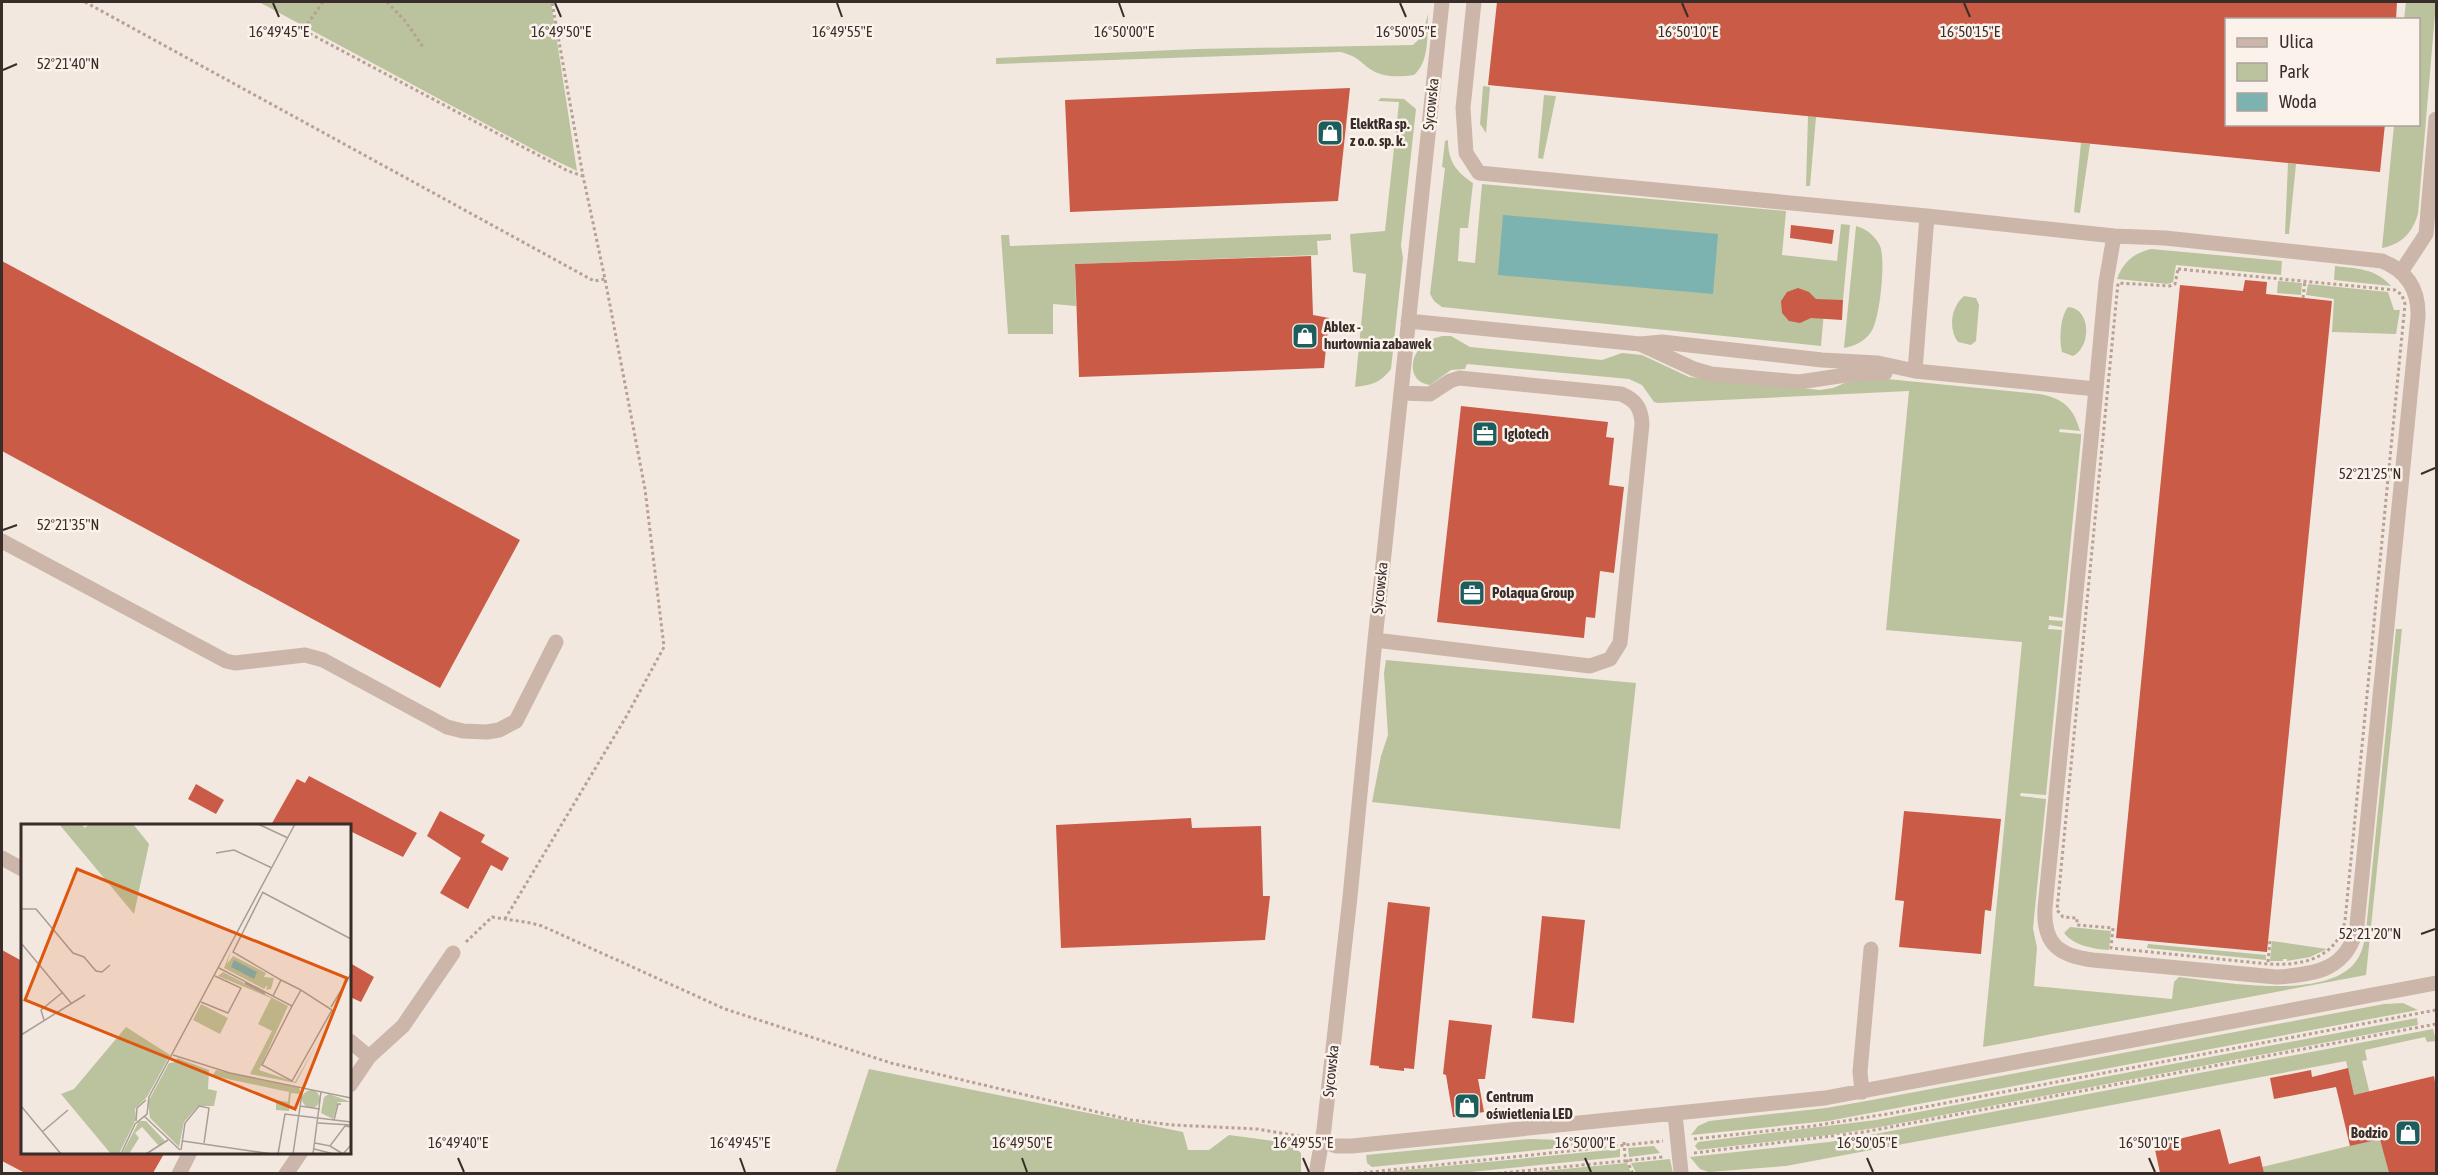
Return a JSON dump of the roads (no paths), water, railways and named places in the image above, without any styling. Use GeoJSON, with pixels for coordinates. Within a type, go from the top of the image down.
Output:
{"type":"FeatureCollection","features":[{"type":"Feature","properties":{"kind":"street","name":"Sycowska"},"geometry":{"type":"LineString","coordinates":[[1316,1173],[1322,1141],[1350,897],[1442,2]]}},
{"type":"Feature","properties":{"kind":"street"},"geometry":{"type":"LineString","coordinates":[[1474,2],[1463,108],[1466,153],[1479,172],[2114,236],[2165,238],[2370,259],[2382,261],[2401,272],[2414,290],[2418,317],[2360,902],[2352,944],[2347,954],[2332,966],[2301,974],[2276,976],[2075,958],[2062,953],[2048,936],[2045,928],[2045,908],[2106,282],[2114,236]]}},
{"type":"Feature","properties":{"kind":"street"},"geometry":{"type":"LineString","coordinates":[[2401,272],[2426,234],[2436,119]]}},
{"type":"Feature","properties":{"kind":"street"},"geometry":{"type":"LineString","coordinates":[[1915,371],[1927,216]]}},
{"type":"Feature","properties":{"kind":"street"},"geometry":{"type":"LineString","coordinates":[[1408,321],[1640,344],[1662,342],[1822,360],[1878,363],[1915,371],[2096,389]]}},
{"type":"Feature","properties":{"kind":"street"},"geometry":{"type":"LineString","coordinates":[[1640,344],[1694,369],[1711,374],[1799,382],[1853,374],[1915,371]]}},
{"type":"Feature","properties":{"kind":"street"},"geometry":{"type":"LineString","coordinates":[[1375,640],[1590,666],[1610,659],[1620,643],[1642,424],[1638,405],[1621,394],[1459,378],[1430,394],[1401,393]]}},
{"type":"Feature","properties":{"kind":"street"},"geometry":{"type":"LineString","coordinates":[[2,541],[226,661],[235,663],[305,655],[323,660],[447,727],[463,732],[499,730],[516,721],[556,642]]}},
{"type":"Feature","properties":{"kind":"street"},"geometry":{"type":"LineString","coordinates":[[2,858],[21,868]]}},
{"type":"Feature","properties":{"kind":"street"},"geometry":{"type":"LineString","coordinates":[[1862,1092],[1860,1072],[1871,949]]}},
{"type":"Feature","properties":{"kind":"street"},"geometry":{"type":"LineString","coordinates":[[351,1083],[369,1057],[403,1026],[453,953]]}},
{"type":"Feature","properties":{"kind":"street"},"geometry":{"type":"LineString","coordinates":[[1322,1141],[1336,1146],[1352,1146],[1825,1098],[2436,983]]}},
{"type":"Feature","properties":{"kind":"street"},"geometry":{"type":"LineString","coordinates":[[351,1042],[369,1057]]}},
{"type":"Feature","properties":{"kind":"street"},"geometry":{"type":"LineString","coordinates":[[1675,1114],[1681,1172]]}},
{"type":"Feature","properties":{"kind":"street"},"geometry":{"type":"LineString","coordinates":[[178,1173],[189,1154]]}},
{"type":"Feature","properties":{"kind":"street"},"geometry":{"type":"LineString","coordinates":[[286,1173],[300,1154]]}},
{"type":"Feature","properties":{"kind":"water"},"geometry":{"type":"Polygon","coordinates":[[[1503,215],[1718,234],[1713,294],[1498,275],[1503,215]]]}},
{"type":"Feature","properties":{"kind":"place","name":"ElektRa sp. z o.o. sp. k."},"geometry":{"type":"Point","coordinates":[1330,133]}},
{"type":"Feature","properties":{"kind":"place","name":"Ablex - hurtownia zabawek"},"geometry":{"type":"Point","coordinates":[1305,336]}},
{"type":"Feature","properties":{"kind":"place","name":"Iglotech"},"geometry":{"type":"Point","coordinates":[1485,434]}},
{"type":"Feature","properties":{"kind":"place","name":"Polaqua Group"},"geometry":{"type":"Point","coordinates":[1472,593]}},
{"type":"Feature","properties":{"kind":"place","name":"Centrum oświetlenia LED"},"geometry":{"type":"Point","coordinates":[1467,1106]}},
{"type":"Feature","properties":{"kind":"place","name":"Bodzio"},"geometry":{"type":"Point","coordinates":[2408,1133]}}]}
